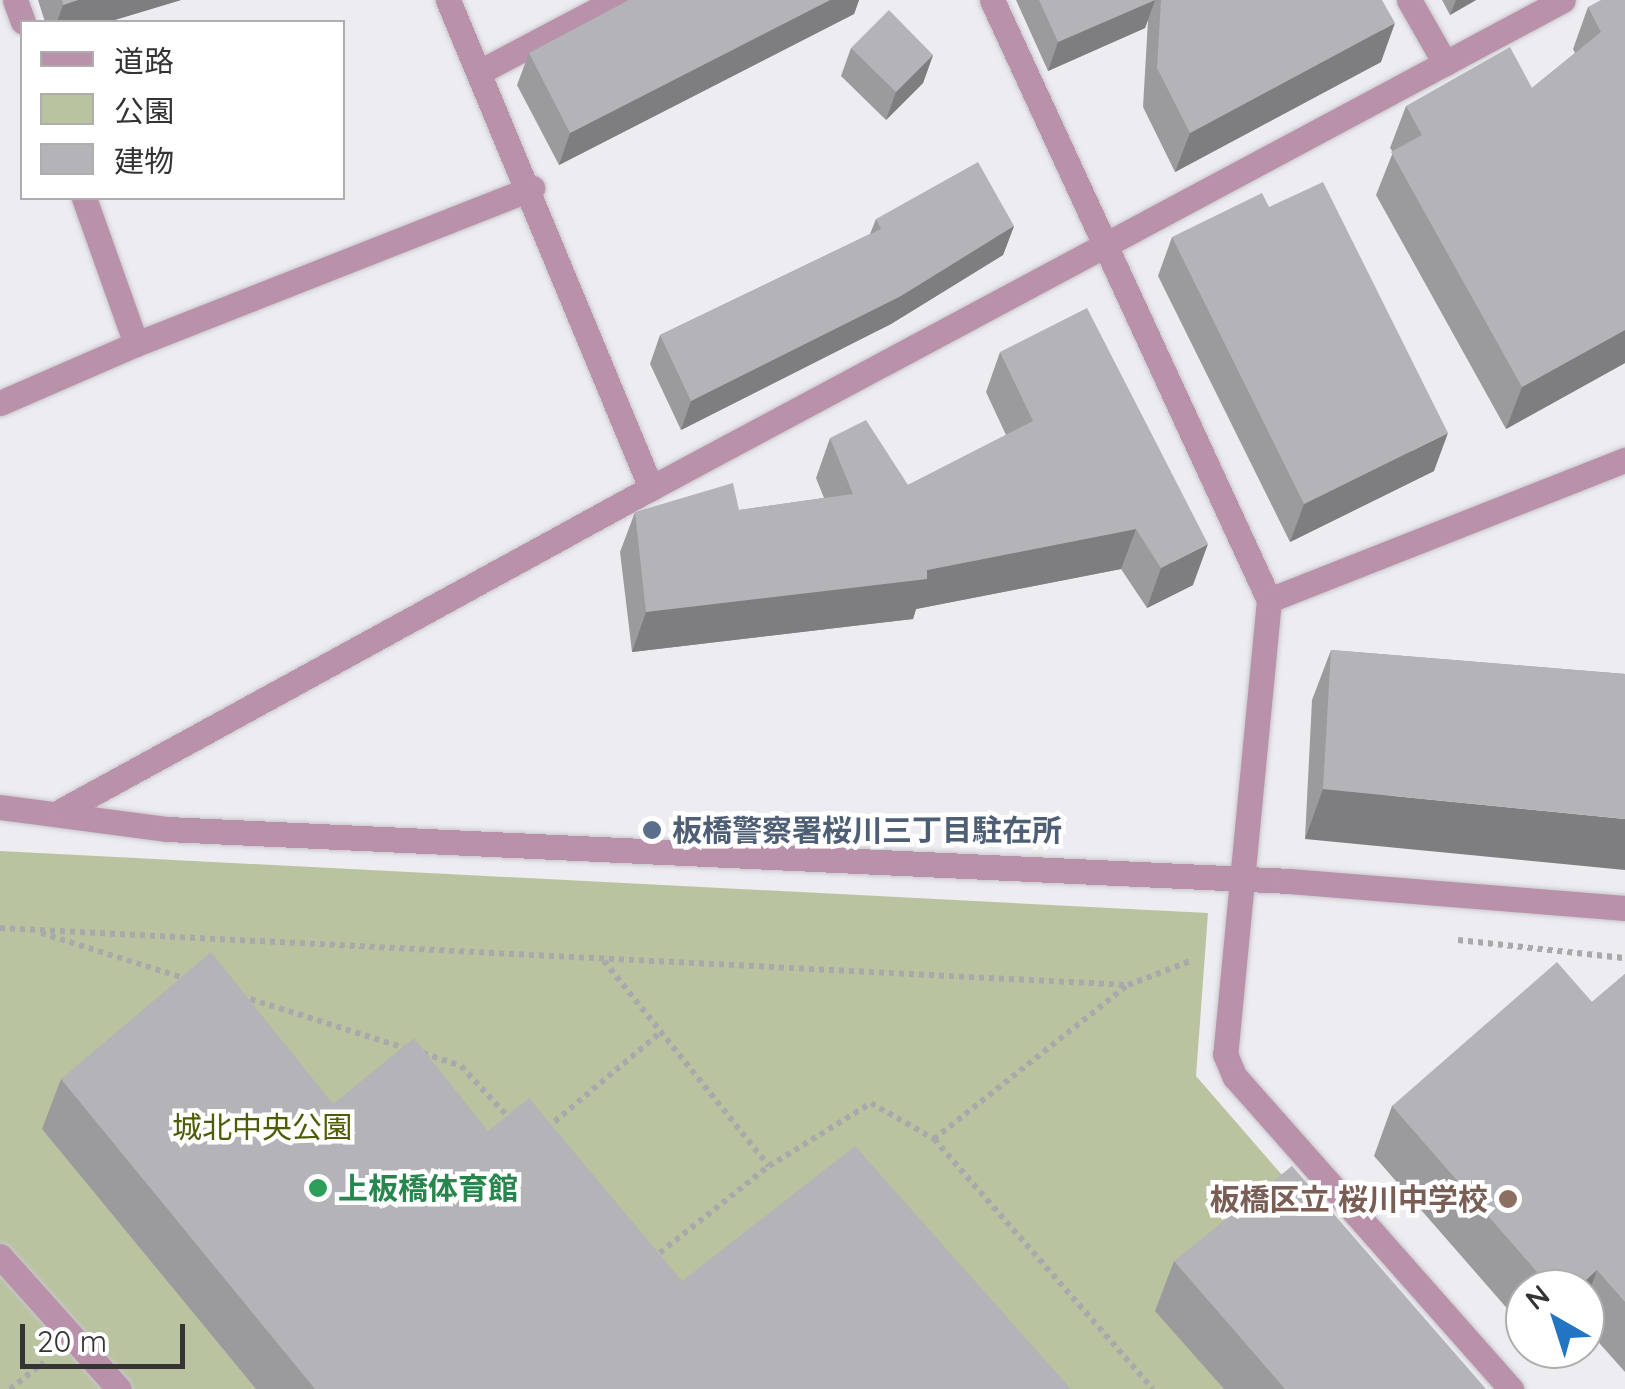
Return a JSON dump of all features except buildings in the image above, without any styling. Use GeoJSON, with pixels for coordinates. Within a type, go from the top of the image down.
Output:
{"type":"FeatureCollection","features":[{"type":"Feature","properties":{"kind":"street"},"geometry":{"type":"LineString","coordinates":[[448,0],[483,70],[652,488]]}},
{"type":"Feature","properties":{"kind":"street"},"geometry":{"type":"LineString","coordinates":[[483,70],[616,0]]}},
{"type":"Feature","properties":{"kind":"street"},"geometry":{"type":"LineString","coordinates":[[992,0],[1269,600],[1240,942],[1226,1054],[1235,1078],[1511,1389]]}},
{"type":"Feature","properties":{"kind":"street"},"geometry":{"type":"LineString","coordinates":[[1410,0],[1445,63]]}},
{"type":"Feature","properties":{"kind":"street"},"geometry":{"type":"LineString","coordinates":[[62,810],[652,488],[1563,0]]}},
{"type":"Feature","properties":{"kind":"street"},"geometry":{"type":"LineString","coordinates":[[0,403],[136,344],[532,188]]}},
{"type":"Feature","properties":{"kind":"street"},"geometry":{"type":"LineString","coordinates":[[85,200],[136,344]]}},
{"type":"Feature","properties":{"kind":"street"},"geometry":{"type":"LineString","coordinates":[[1269,600],[1625,460]]}},
{"type":"Feature","properties":{"kind":"street"},"geometry":{"type":"LineString","coordinates":[[0,807],[62,810],[168,829],[1244,880],[1625,908]]}},
{"type":"Feature","properties":{"kind":"street"},"geometry":{"type":"LineString","coordinates":[[0,1256],[119,1389]]}},
{"type":"Feature","properties":{"kind":"path"},"geometry":{"type":"LineString","coordinates":[[0,928],[1128,985]]}},
{"type":"Feature","properties":{"kind":"path"},"geometry":{"type":"LineString","coordinates":[[29,929],[198,983]]}},
{"type":"Feature","properties":{"kind":"path"},"geometry":{"type":"LineString","coordinates":[[1435,938],[1625,958]]}},
{"type":"Feature","properties":{"kind":"path"},"geometry":{"type":"LineString","coordinates":[[934,1139],[1128,985],[1240,942]]}},
{"type":"Feature","properties":{"kind":"path"},"geometry":{"type":"LineString","coordinates":[[603,959],[768,1166]]}},
{"type":"Feature","properties":{"kind":"path"},"geometry":{"type":"LineString","coordinates":[[236,994],[461,1066],[520,1129]]}},
{"type":"Feature","properties":{"kind":"path"},"geometry":{"type":"LineString","coordinates":[[531,1142],[661,1032]]}},
{"type":"Feature","properties":{"kind":"path"},"geometry":{"type":"LineString","coordinates":[[632,1250],[645,1264],[768,1166],[872,1103],[934,1139],[1153,1389]]}},
{"type":"Feature","properties":{"kind":"green space","name":"城北中央公園"},"geometry":{"type":"Polygon","coordinates":[[[0,851],[1208,913],[1196,1076],[1468,1389],[0,1389],[0,851]]]}},
{"type":"Feature","properties":{"kind":"place","name":"板橋警察署桜川三丁目駐在所"},"geometry":{"type":"Point","coordinates":[652,830]}},
{"type":"Feature","properties":{"kind":"place","name":"上板橋体育館"},"geometry":{"type":"Point","coordinates":[318,1188]}},
{"type":"Feature","properties":{"kind":"place","name":"板橋区立 桜川中学校"},"geometry":{"type":"Point","coordinates":[1508,1199]}}]}
